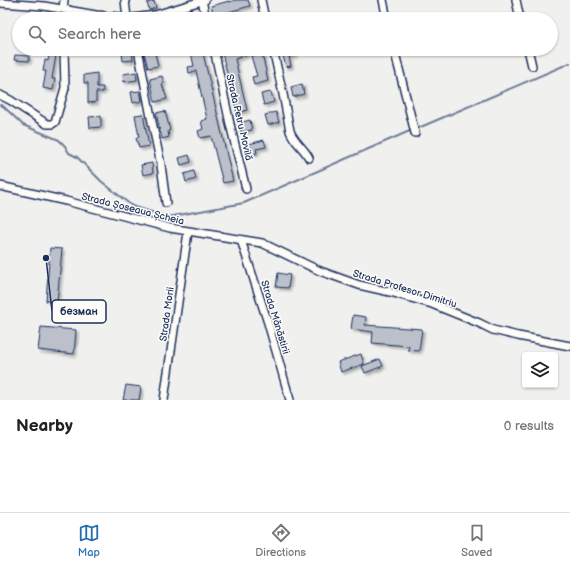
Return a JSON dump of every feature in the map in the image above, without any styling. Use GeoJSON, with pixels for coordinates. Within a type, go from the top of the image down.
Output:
{"type":"FeatureCollection","features":[{"type":"Feature","properties":{"kind":"street"},"geometry":{"type":"LineString","coordinates":[[64,0],[67,12]]}},
{"type":"Feature","properties":{"kind":"street"},"geometry":{"type":"LineString","coordinates":[[125,0],[129,12]]}},
{"type":"Feature","properties":{"kind":"street"},"geometry":{"type":"LineString","coordinates":[[164,12],[203,0],[205,12]]}},
{"type":"Feature","properties":{"kind":"street"},"geometry":{"type":"LineString","coordinates":[[261,0],[264,12]]}},
{"type":"Feature","properties":{"kind":"street"},"geometry":{"type":"LineString","coordinates":[[383,0],[386,12]]}},
{"type":"Feature","properties":{"kind":"street"},"geometry":{"type":"LineString","coordinates":[[516,0],[519,12]]}},
{"type":"Feature","properties":{"kind":"street"},"geometry":{"type":"LineString","coordinates":[[0,3],[66,9],[81,12]]}},
{"type":"Feature","properties":{"kind":"street"},"geometry":{"type":"LineString","coordinates":[[0,96],[10,100],[47,124],[52,124],[55,122],[57,117],[65,88],[64,56]]}},
{"type":"Feature","properties":{"kind":"street"},"geometry":{"type":"LineString","coordinates":[[139,56],[150,117],[163,172],[166,204]]}},
{"type":"Feature","properties":{"kind":"street","name":"Strada Petru Movilă"},"geometry":{"type":"LineString","coordinates":[[215,56],[246,189]]}},
{"type":"Feature","properties":{"kind":"street"},"geometry":{"type":"LineString","coordinates":[[275,56],[284,94],[290,131],[292,136],[306,151],[309,158]]}},
{"type":"Feature","properties":{"kind":"street"},"geometry":{"type":"LineString","coordinates":[[396,56],[415,133]]}},
{"type":"Feature","properties":{"kind":"street"},"geometry":{"type":"LineString","coordinates":[[530,56],[532,66]]}},
{"type":"Feature","properties":{"kind":"street","name":"Strada Șoseaua Șcheia"},"geometry":{"type":"LineString","coordinates":[[0,186],[188,232],[262,243]]}},
{"type":"Feature","properties":{"kind":"street","name":"Strada Morii"},"geometry":{"type":"LineString","coordinates":[[164,400],[188,232]]}},
{"type":"Feature","properties":{"kind":"street","name":"Strada Mănăstirii"},"geometry":{"type":"LineString","coordinates":[[242,240],[290,400]]}},
{"type":"Feature","properties":{"kind":"street","name":"Strada Profesor Dimitriu"},"geometry":{"type":"LineString","coordinates":[[262,243],[320,271],[359,285],[432,304],[479,322],[493,330],[570,346]]}},
{"type":"Feature","properties":{"kind":"building"},"geometry":{"type":"Polygon","coordinates":[[[236,0],[248,0],[250,6],[228,12],[213,12],[211,6],[236,0]]]}},
{"type":"Feature","properties":{"kind":"building"},"geometry":{"type":"Polygon","coordinates":[[[154,1],[156,8],[149,10],[147,3],[154,1]]]}},
{"type":"Feature","properties":{"kind":"building"},"geometry":{"type":"Polygon","coordinates":[[[192,9],[193,12],[182,12],[192,9]]]}},
{"type":"Feature","properties":{"kind":"building"},"geometry":{"type":"Polygon","coordinates":[[[15,56],[29,56],[29,61],[14,60],[15,56]]]}},
{"type":"Feature","properties":{"kind":"building"},"geometry":{"type":"Polygon","coordinates":[[[49,56],[56,56],[52,79],[55,79],[53,90],[43,88],[46,71],[43,71],[45,60],[48,61],[49,56]]]}},
{"type":"Feature","properties":{"kind":"building"},"geometry":{"type":"Polygon","coordinates":[[[122,56],[132,56],[133,60],[123,61],[122,56]]]}},
{"type":"Feature","properties":{"kind":"building"},"geometry":{"type":"Polygon","coordinates":[[[145,56],[156,56],[158,66],[148,68],[145,56]]]}},
{"type":"Feature","properties":{"kind":"building"},"geometry":{"type":"Polygon","coordinates":[[[192,56],[204,56],[233,181],[223,183],[211,136],[200,138],[198,131],[203,129],[201,121],[207,119],[196,71],[189,73],[188,67],[194,66],[192,56]]]}},
{"type":"Feature","properties":{"kind":"building"},"geometry":{"type":"Polygon","coordinates":[[[223,56],[244,56],[235,59],[247,110],[237,113],[223,56]]]}},
{"type":"Feature","properties":{"kind":"building"},"geometry":{"type":"Polygon","coordinates":[[[251,56],[263,56],[268,81],[254,85],[252,77],[257,76],[251,56]]]}},
{"type":"Feature","properties":{"kind":"building"},"geometry":{"type":"Polygon","coordinates":[[[283,56],[292,56],[289,57],[291,66],[286,67],[283,56]]]}},
{"type":"Feature","properties":{"kind":"building"},"geometry":{"type":"Polygon","coordinates":[[[136,72],[137,80],[124,82],[123,74],[136,72]]]}},
{"type":"Feature","properties":{"kind":"building"},"geometry":{"type":"Polygon","coordinates":[[[97,73],[97,87],[103,87],[103,92],[96,92],[96,102],[88,103],[88,83],[84,83],[84,75],[97,73]]]}},
{"type":"Feature","properties":{"kind":"building"},"geometry":{"type":"Polygon","coordinates":[[[162,76],[164,83],[162,84],[167,99],[155,102],[150,79],[162,76]]]}},
{"type":"Feature","properties":{"kind":"building"},"geometry":{"type":"Polygon","coordinates":[[[302,84],[304,94],[293,97],[291,87],[302,84]]]}},
{"type":"Feature","properties":{"kind":"building"},"geometry":{"type":"Polygon","coordinates":[[[140,91],[142,101],[133,103],[131,92],[140,91]]]}},
{"type":"Feature","properties":{"kind":"building"},"geometry":{"type":"Polygon","coordinates":[[[271,92],[274,102],[264,105],[261,94],[271,92]]]}},
{"type":"Feature","properties":{"kind":"building"},"geometry":{"type":"Polygon","coordinates":[[[165,111],[170,130],[168,131],[169,137],[162,139],[156,113],[165,111]]]}},
{"type":"Feature","properties":{"kind":"building"},"geometry":{"type":"Polygon","coordinates":[[[276,112],[279,122],[268,125],[265,115],[276,112]]]}},
{"type":"Feature","properties":{"kind":"building"},"geometry":{"type":"Polygon","coordinates":[[[143,114],[149,146],[139,148],[136,138],[139,137],[135,115],[143,114]]]}},
{"type":"Feature","properties":{"kind":"building"},"geometry":{"type":"Polygon","coordinates":[[[101,116],[101,127],[90,128],[89,117],[101,116]]]}},
{"type":"Feature","properties":{"kind":"building"},"geometry":{"type":"Polygon","coordinates":[[[250,120],[252,130],[241,132],[239,123],[250,120]]]}},
{"type":"Feature","properties":{"kind":"building"},"geometry":{"type":"Polygon","coordinates":[[[264,140],[266,147],[256,149],[257,153],[247,155],[245,145],[264,140]]]}},
{"type":"Feature","properties":{"kind":"building"},"geometry":{"type":"Polygon","coordinates":[[[189,155],[191,162],[181,165],[179,158],[189,155]]]}},
{"type":"Feature","properties":{"kind":"building"},"geometry":{"type":"Polygon","coordinates":[[[152,163],[153,173],[143,175],[141,165],[152,163]]]}},
{"type":"Feature","properties":{"kind":"building"},"geometry":{"type":"Polygon","coordinates":[[[194,171],[196,179],[186,182],[184,174],[194,171]]]}},
{"type":"Feature","properties":{"kind":"building"},"geometry":{"type":"Polygon","coordinates":[[[50,248],[62,249],[57,302],[46,301],[50,248]]]}},
{"type":"Feature","properties":{"kind":"building"},"geometry":{"type":"Polygon","coordinates":[[[278,273],[290,275],[288,288],[276,287],[278,273]]]}},
{"type":"Feature","properties":{"kind":"building"},"geometry":{"type":"Polygon","coordinates":[[[353,315],[366,317],[365,325],[422,329],[419,351],[408,350],[409,346],[372,343],[373,332],[351,329],[353,315]]]}},
{"type":"Feature","properties":{"kind":"building"},"geometry":{"type":"Polygon","coordinates":[[[41,327],[76,330],[74,354],[38,350],[41,327]]]}},
{"type":"Feature","properties":{"kind":"building"},"geometry":{"type":"Polygon","coordinates":[[[361,354],[364,364],[341,372],[338,362],[361,354]]]}},
{"type":"Feature","properties":{"kind":"building"},"geometry":{"type":"Polygon","coordinates":[[[380,359],[383,366],[365,373],[362,366],[380,359]]]}},
{"type":"Feature","properties":{"kind":"building"},"geometry":{"type":"Polygon","coordinates":[[[126,385],[141,387],[139,400],[123,400],[126,385]]]}},
{"type":"Feature","properties":{"kind":"waterway"},"geometry":{"type":"LineString","coordinates":[[416,129],[570,63]]}},
{"type":"Feature","properties":{"kind":"waterway"},"geometry":{"type":"LineString","coordinates":[[0,105],[3,106],[23,125],[59,140],[69,153],[77,157],[101,181],[132,206],[168,217],[244,203],[412,130]]}},
{"type":"Feature","properties":{"kind":"place","name":"безман"},"geometry":{"type":"Point","coordinates":[46,258]}}]}
